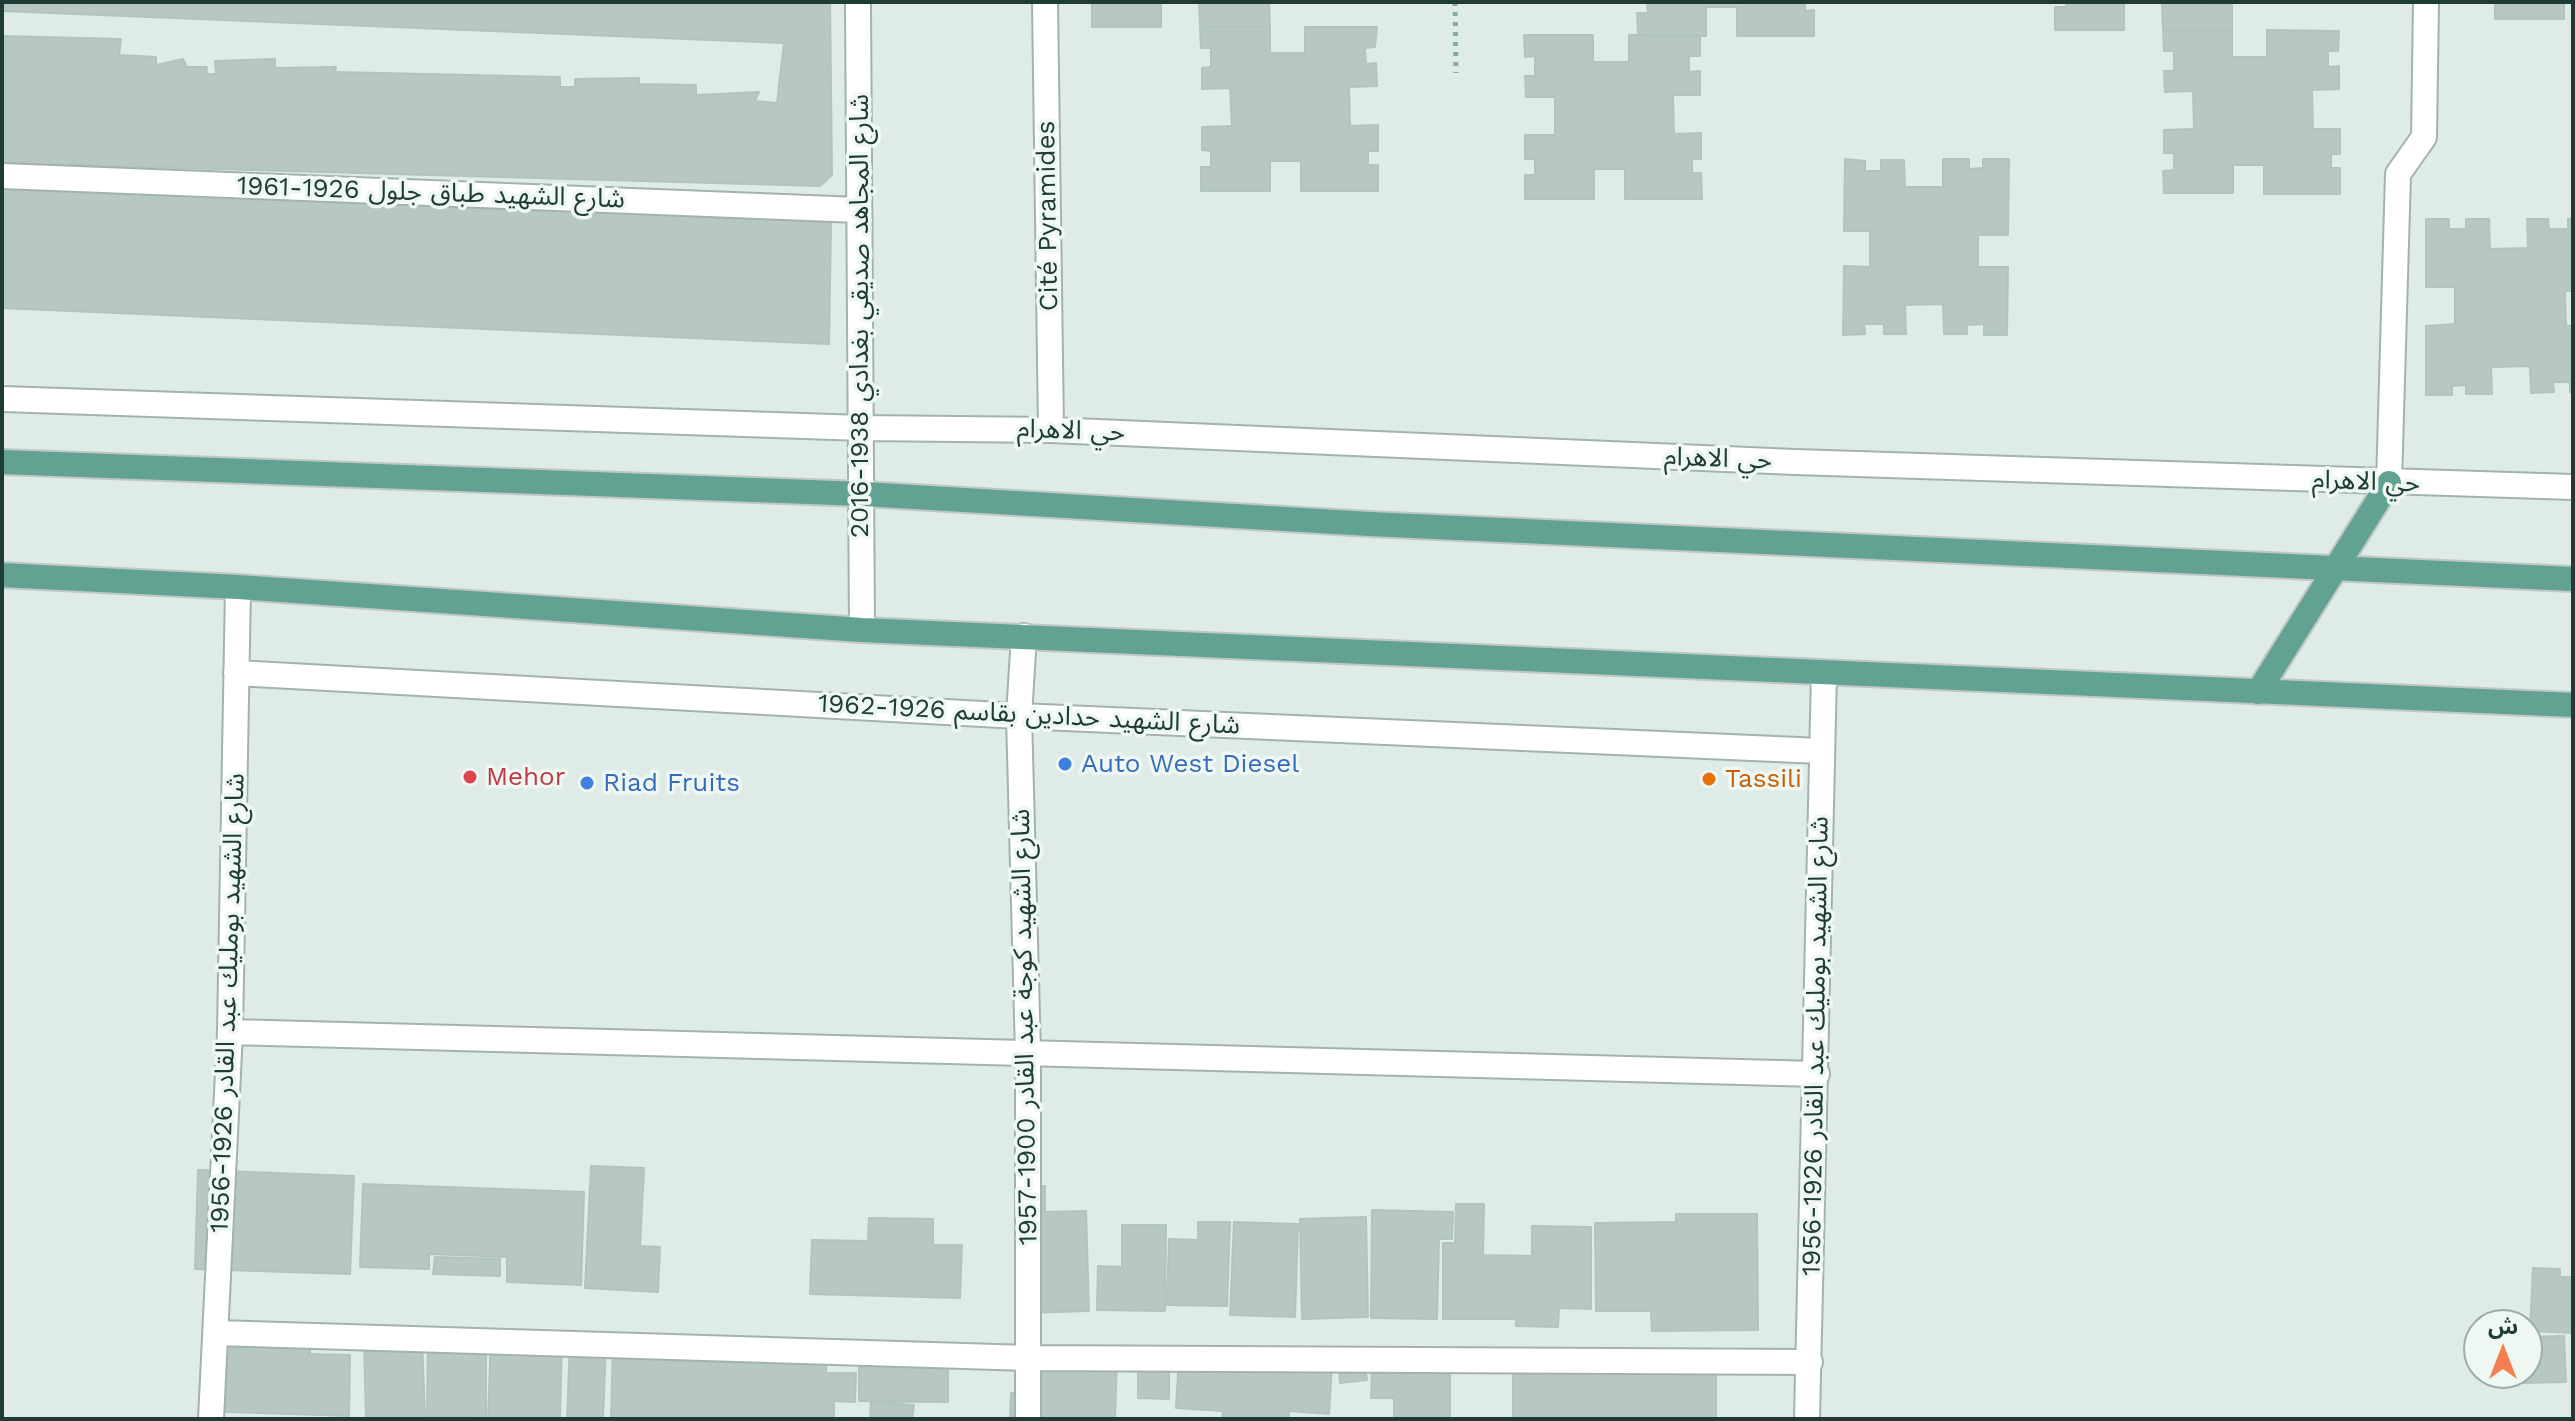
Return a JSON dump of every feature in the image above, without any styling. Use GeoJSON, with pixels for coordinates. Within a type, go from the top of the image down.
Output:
{"type":"FeatureCollection","features":[{"type":"Feature","properties":{"kind":"main road"},"geometry":{"type":"LineString","coordinates":[[2,462],[863,494],[1385,525],[2573,579]]}},
{"type":"Feature","properties":{"kind":"main road"},"geometry":{"type":"LineString","coordinates":[[2258,692],[2389,483]]}},
{"type":"Feature","properties":{"kind":"main road"},"geometry":{"type":"LineString","coordinates":[[2,575],[238,587],[862,630],[2573,705]]}},
{"type":"Feature","properties":{"kind":"street","name":"شارع المجاهد صديقي بغدادي 1938-2016"},"geometry":{"type":"LineString","coordinates":[[858,2],[862,630]]}},
{"type":"Feature","properties":{"kind":"street","name":"Cité Pyramides"},"geometry":{"type":"LineString","coordinates":[[1045,2],[1051,430]]}},
{"type":"Feature","properties":{"kind":"street"},"geometry":{"type":"LineString","coordinates":[[2389,483],[2398,174],[2424,137],[2426,2]]}},
{"type":"Feature","properties":{"kind":"street","name":"شارع الشهيد طباق جلول 1926-1961"},"geometry":{"type":"LineString","coordinates":[[2,176],[859,210]]}},
{"type":"Feature","properties":{"kind":"street","name":"حي الاهرام"},"geometry":{"type":"LineString","coordinates":[[2,399],[863,428],[1051,430],[2389,483],[2573,487]]}},
{"type":"Feature","properties":{"kind":"street","name":"شارع الشهيد بومليك عبد القادر 1926-1956"},"geometry":{"type":"LineString","coordinates":[[211,1419],[230,1032],[238,587]]}},
{"type":"Feature","properties":{"kind":"street","name":"شارع الشهيد كوجة عبد القادر 1900-1957"},"geometry":{"type":"LineString","coordinates":[[1024,636],[1019,716],[1028,1054],[1028,1419]]}},
{"type":"Feature","properties":{"kind":"street","name":"شارع الشهيد حدادين بقاسم 1926-1962"},"geometry":{"type":"LineString","coordinates":[[236,673],[1019,716],[1821,751]]}},
{"type":"Feature","properties":{"kind":"street","name":"شارع الشهيد بومليك عبد القادر 1926-1956"},"geometry":{"type":"LineString","coordinates":[[1807,1419],[1824,673]]}},
{"type":"Feature","properties":{"kind":"street"},"geometry":{"type":"LineString","coordinates":[[230,1032],[1817,1074]]}},
{"type":"Feature","properties":{"kind":"street"},"geometry":{"type":"LineString","coordinates":[[217,1333],[1029,1358],[1810,1362]]}},
{"type":"Feature","properties":{"kind":"path"},"geometry":{"type":"LineString","coordinates":[[1455,2],[1456,73]]}},
{"type":"Feature","properties":{"kind":"building"},"geometry":{"type":"Polygon","coordinates":[[[2,2],[830,2],[832,175],[820,186],[2,163],[2,36],[121,39],[119,55],[156,57],[156,65],[183,59],[187,67],[207,67],[206,74],[216,74],[215,61],[275,59],[275,68],[336,67],[335,72],[560,77],[560,87],[575,87],[575,79],[639,78],[639,84],[696,85],[696,95],[759,92],[755,101],[777,103],[784,43],[2,11],[2,2]]]}},
{"type":"Feature","properties":{"kind":"building"},"geometry":{"type":"Polygon","coordinates":[[[1161,2],[1161,27],[1092,27],[1092,3],[1161,2]]]}},
{"type":"Feature","properties":{"kind":"building"},"geometry":{"type":"Polygon","coordinates":[[[1199,2],[1269,2],[1270,27],[1200,27],[1199,2]]]}},
{"type":"Feature","properties":{"kind":"building"},"geometry":{"type":"Polygon","coordinates":[[[1647,2],[1805,2],[1805,11],[1814,10],[1814,36],[1737,36],[1737,7],[1706,7],[1706,36],[1638,35],[1637,13],[1648,13],[1647,2]]]}},
{"type":"Feature","properties":{"kind":"building"},"geometry":{"type":"Polygon","coordinates":[[[2066,2],[2124,2],[2124,30],[2055,30],[2055,7],[2066,7],[2066,2]]]}},
{"type":"Feature","properties":{"kind":"building"},"geometry":{"type":"Polygon","coordinates":[[[2162,2],[2232,4],[2232,30],[2163,30],[2162,2]]]}},
{"type":"Feature","properties":{"kind":"building"},"geometry":{"type":"Polygon","coordinates":[[[2495,2],[2564,2],[2564,19],[2495,19],[2495,2]]]}},
{"type":"Feature","properties":{"kind":"building"},"geometry":{"type":"Polygon","coordinates":[[[1200,27],[1270,27],[1270,53],[1305,53],[1305,27],[1377,27],[1375,47],[1365,48],[1366,64],[1376,63],[1377,86],[1349,87],[1350,126],[1378,125],[1378,151],[1368,151],[1368,165],[1378,165],[1378,191],[1301,191],[1301,161],[1270,161],[1270,191],[1201,191],[1201,167],[1211,167],[1211,151],[1202,150],[1202,127],[1232,126],[1230,88],[1202,89],[1202,68],[1211,67],[1211,48],[1201,48],[1200,27]]]}},
{"type":"Feature","properties":{"kind":"building"},"geometry":{"type":"Polygon","coordinates":[[[2163,30],[2232,30],[2232,57],[2267,57],[2267,30],[2339,31],[2338,51],[2328,51],[2328,67],[2339,66],[2339,89],[2312,90],[2313,129],[2340,129],[2340,154],[2331,154],[2331,168],[2340,168],[2340,194],[2264,194],[2264,165],[2233,165],[2233,193],[2164,193],[2163,171],[2174,170],[2174,153],[2164,153],[2164,130],[2194,129],[2193,91],[2165,92],[2164,71],[2174,71],[2174,51],[2164,51],[2163,30]]]}},
{"type":"Feature","properties":{"kind":"building"},"geometry":{"type":"Polygon","coordinates":[[[1524,35],[1593,35],[1593,62],[1629,62],[1629,35],[1700,35],[1700,56],[1689,56],[1689,72],[1700,71],[1700,95],[1673,95],[1674,134],[1701,133],[1701,159],[1692,159],[1692,173],[1701,173],[1702,199],[1625,199],[1625,169],[1594,169],[1594,199],[1525,199],[1525,175],[1535,175],[1535,159],[1525,159],[1525,135],[1555,135],[1555,97],[1526,97],[1525,76],[1535,76],[1535,56],[1525,57],[1524,35]]]}},
{"type":"Feature","properties":{"kind":"building"},"geometry":{"type":"Polygon","coordinates":[[[1845,159],[1865,161],[1865,171],[1881,171],[1881,160],[1904,160],[1905,187],[1943,187],[1943,159],[1969,159],[1969,169],[1983,168],[1983,159],[2009,159],[2008,235],[1978,235],[1978,267],[2008,267],[2007,335],[1984,335],[1984,324],[1967,325],[1967,334],[1944,334],[1943,304],[1905,305],[1906,334],[1884,334],[1884,324],[1864,324],[1865,334],[1843,335],[1844,266],[1870,267],[1870,231],[1844,231],[1845,159]]]}},
{"type":"Feature","properties":{"kind":"building"},"geometry":{"type":"Polygon","coordinates":[[[2,185],[831,222],[829,344],[2,308],[2,185]]]}},
{"type":"Feature","properties":{"kind":"building"},"geometry":{"type":"Polygon","coordinates":[[[2573,218],[2573,291],[2565,291],[2566,326],[2573,326],[2573,392],[2570,392],[2570,382],[2553,382],[2554,392],[2531,393],[2530,366],[2491,367],[2492,394],[2466,394],[2466,385],[2452,386],[2452,395],[2426,395],[2426,326],[2455,324],[2455,287],[2426,287],[2426,219],[2449,219],[2449,229],[2466,229],[2466,219],[2489,219],[2490,249],[2528,248],[2527,219],[2548,219],[2549,229],[2568,229],[2568,219],[2573,218]]]}},
{"type":"Feature","properties":{"kind":"building"},"geometry":{"type":"Polygon","coordinates":[[[591,1166],[644,1168],[640,1246],[660,1247],[658,1292],[585,1288],[591,1166]]]}},
{"type":"Feature","properties":{"kind":"building"},"geometry":{"type":"Polygon","coordinates":[[[198,1170],[354,1176],[350,1274],[195,1269],[198,1170]]]}},
{"type":"Feature","properties":{"kind":"building"},"geometry":{"type":"Polygon","coordinates":[[[363,1184],[584,1192],[581,1285],[507,1282],[507,1257],[429,1254],[429,1269],[360,1267],[363,1184]]]}},
{"type":"Feature","properties":{"kind":"building"},"geometry":{"type":"Polygon","coordinates":[[[1026,1186],[1045,1186],[1045,1212],[1086,1211],[1089,1311],[1019,1313],[1026,1186]]]}},
{"type":"Feature","properties":{"kind":"building"},"geometry":{"type":"Polygon","coordinates":[[[1456,1204],[1484,1204],[1483,1255],[1532,1256],[1532,1226],[1591,1227],[1591,1309],[1559,1308],[1558,1327],[1516,1326],[1516,1319],[1443,1319],[1443,1243],[1455,1243],[1456,1204]]]}},
{"type":"Feature","properties":{"kind":"building"},"geometry":{"type":"Polygon","coordinates":[[[1372,1210],[1453,1212],[1452,1239],[1439,1239],[1437,1319],[1371,1318],[1372,1210]]]}},
{"type":"Feature","properties":{"kind":"building"},"geometry":{"type":"Polygon","coordinates":[[[1676,1214],[1757,1214],[1758,1330],[1652,1331],[1651,1311],[1596,1311],[1595,1223],[1676,1222],[1676,1214]]]}},
{"type":"Feature","properties":{"kind":"building"},"geometry":{"type":"Polygon","coordinates":[[[1366,1217],[1368,1317],[1302,1319],[1300,1219],[1366,1217]]]}},
{"type":"Feature","properties":{"kind":"building"},"geometry":{"type":"Polygon","coordinates":[[[869,1218],[933,1219],[933,1245],[962,1245],[960,1298],[810,1294],[812,1240],[868,1241],[869,1218]]]}},
{"type":"Feature","properties":{"kind":"building"},"geometry":{"type":"Polygon","coordinates":[[[1198,1222],[1230,1222],[1227,1306],[1167,1305],[1169,1239],[1198,1240],[1198,1222]]]}},
{"type":"Feature","properties":{"kind":"building"},"geometry":{"type":"Polygon","coordinates":[[[1234,1222],[1298,1224],[1295,1317],[1230,1315],[1234,1222]]]}},
{"type":"Feature","properties":{"kind":"building"},"geometry":{"type":"Polygon","coordinates":[[[1122,1225],[1166,1225],[1165,1311],[1097,1310],[1098,1266],[1122,1267],[1122,1225]]]}},
{"type":"Feature","properties":{"kind":"building"},"geometry":{"type":"Polygon","coordinates":[[[435,1257],[500,1259],[500,1276],[433,1274],[435,1257]]]}},
{"type":"Feature","properties":{"kind":"building"},"geometry":{"type":"Polygon","coordinates":[[[2533,1268],[2560,1269],[2560,1277],[2573,1277],[2573,1333],[2543,1332],[2543,1309],[2531,1309],[2533,1268]]]}},
{"type":"Feature","properties":{"kind":"building"},"geometry":{"type":"Polygon","coordinates":[[[203,1329],[310,1332],[310,1354],[350,1355],[349,1416],[200,1411],[203,1329]]]}},
{"type":"Feature","properties":{"kind":"building"},"geometry":{"type":"Polygon","coordinates":[[[491,1335],[562,1337],[560,1419],[488,1419],[491,1335]]]}},
{"type":"Feature","properties":{"kind":"building"},"geometry":{"type":"Polygon","coordinates":[[[428,1336],[486,1337],[486,1418],[427,1417],[428,1336]]]}},
{"type":"Feature","properties":{"kind":"building"},"geometry":{"type":"Polygon","coordinates":[[[2564,1336],[2566,1382],[2543,1383],[2543,1337],[2564,1336]]]}},
{"type":"Feature","properties":{"kind":"building"},"geometry":{"type":"Polygon","coordinates":[[[422,1338],[425,1419],[366,1419],[364,1339],[422,1338]]]}},
{"type":"Feature","properties":{"kind":"building"},"geometry":{"type":"Polygon","coordinates":[[[613,1342],[827,1347],[826,1373],[856,1373],[855,1402],[834,1401],[834,1419],[611,1419],[613,1342]]]}},
{"type":"Feature","properties":{"kind":"building"},"geometry":{"type":"Polygon","coordinates":[[[570,1343],[606,1344],[603,1419],[567,1419],[570,1343]]]}},
{"type":"Feature","properties":{"kind":"building"},"geometry":{"type":"Polygon","coordinates":[[[859,1353],[948,1354],[948,1402],[859,1401],[859,1353]]]}},
{"type":"Feature","properties":{"kind":"building"},"geometry":{"type":"Polygon","coordinates":[[[1041,1357],[1117,1359],[1115,1419],[1010,1419],[1011,1393],[1040,1393],[1041,1357]]]}},
{"type":"Feature","properties":{"kind":"building"},"geometry":{"type":"Polygon","coordinates":[[[1179,1357],[1332,1367],[1329,1414],[1289,1411],[1289,1419],[1222,1419],[1223,1411],[1176,1408],[1179,1357]]]}},
{"type":"Feature","properties":{"kind":"building"},"geometry":{"type":"Polygon","coordinates":[[[1365,1365],[1367,1380],[1340,1383],[1339,1367],[1365,1365]]]}},
{"type":"Feature","properties":{"kind":"building"},"geometry":{"type":"Polygon","coordinates":[[[1138,1369],[1169,1370],[1169,1399],[1138,1398],[1138,1369]]]}},
{"type":"Feature","properties":{"kind":"building"},"geometry":{"type":"Polygon","coordinates":[[[1372,1371],[1450,1371],[1450,1419],[1394,1419],[1394,1398],[1371,1398],[1372,1371]]]}},
{"type":"Feature","properties":{"kind":"building"},"geometry":{"type":"Polygon","coordinates":[[[1716,1371],[1716,1419],[1513,1419],[1513,1372],[1716,1371]]]}},
{"type":"Feature","properties":{"kind":"building"},"geometry":{"type":"Polygon","coordinates":[[[871,1402],[914,1405],[912,1419],[870,1419],[871,1402]]]}},
{"type":"Feature","properties":{"kind":"place","name":"Auto West Diesel"},"geometry":{"type":"Point","coordinates":[1065,764]}},
{"type":"Feature","properties":{"kind":"place","name":"Mehor"},"geometry":{"type":"Point","coordinates":[470,777]}},
{"type":"Feature","properties":{"kind":"place","name":"Tassili"},"geometry":{"type":"Point","coordinates":[1709,779]}},
{"type":"Feature","properties":{"kind":"place","name":"Riad Fruits"},"geometry":{"type":"Point","coordinates":[587,783]}}]}
